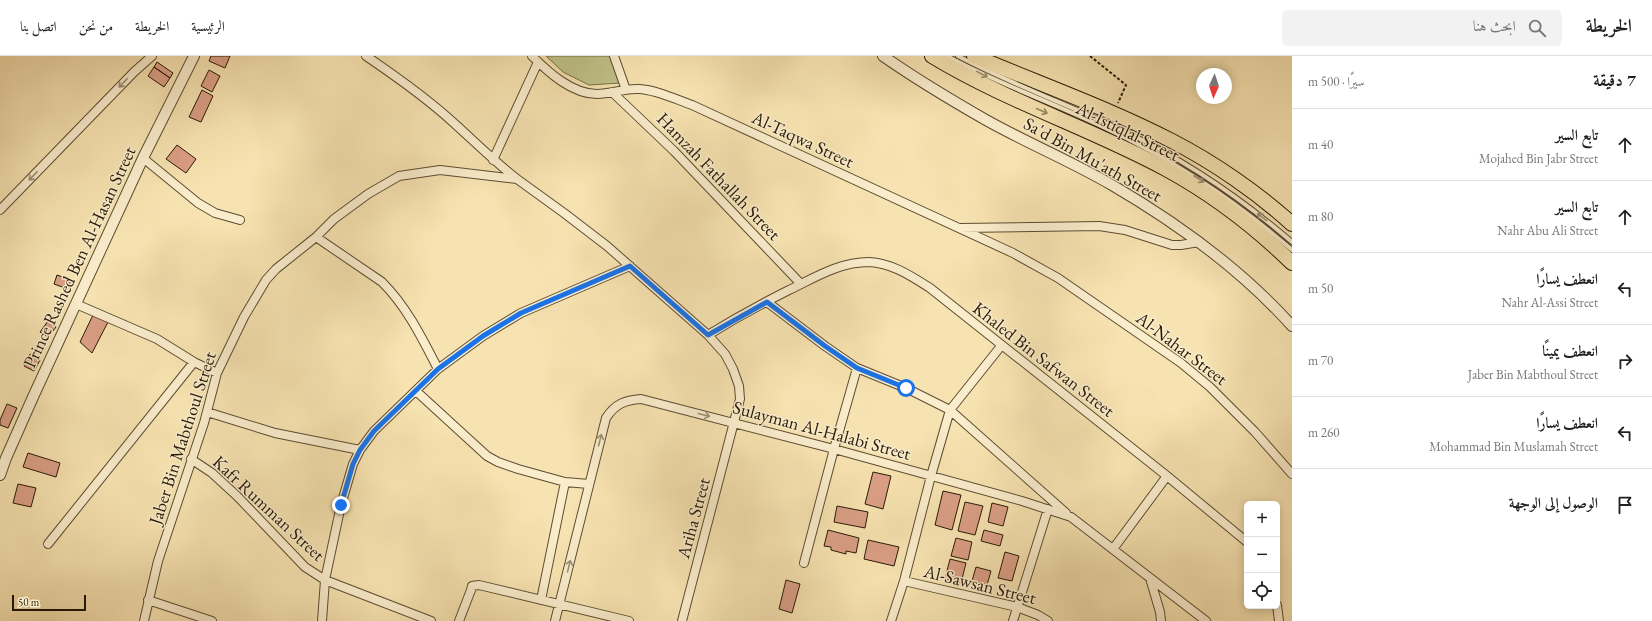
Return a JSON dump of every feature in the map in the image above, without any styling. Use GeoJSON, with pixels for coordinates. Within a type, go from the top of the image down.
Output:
{"type":"FeatureCollection","features":[{"type":"Feature","properties":{"kind":"highway","name":"Al-Istiqlal Street"},"geometry":{"type":"LineString","coordinates":[[932,56],[986,85],[1133,152],[1199,188],[1261,235],[1292,263]]}},
{"type":"Feature","properties":{"kind":"highway","name":"Al-Istiqlal Street"},"geometry":{"type":"LineString","coordinates":[[974,56],[1113,113],[1173,142],[1206,161],[1247,188],[1292,224]]}},
{"type":"Feature","properties":{"kind":"street"},"geometry":{"type":"LineString","coordinates":[[0,210],[134,72],[152,56]]}},
{"type":"Feature","properties":{"kind":"street","name":"Prince Rashed Ben Al-Hasan Street"},"geometry":{"type":"LineString","coordinates":[[0,475],[27,411],[143,158],[194,56]]}},
{"type":"Feature","properties":{"kind":"street"},"geometry":{"type":"LineString","coordinates":[[366,56],[421,96],[455,124],[493,160],[517,179]]}},
{"type":"Feature","properties":{"kind":"street","name":"Al-Taqwa Street"},"geometry":{"type":"LineString","coordinates":[[532,56],[564,82],[574,88],[596,94],[639,89],[652,91],[692,105],[1013,253],[1058,278]]}},
{"type":"Feature","properties":{"kind":"street"},"geometry":{"type":"LineString","coordinates":[[614,56],[626,90]]}},
{"type":"Feature","properties":{"kind":"street","name":"Sa'd Bin Mu'ath Street"},"geometry":{"type":"LineString","coordinates":[[883,56],[919,80],[986,120],[1111,185],[1199,242],[1248,283],[1292,326]]}},
{"type":"Feature","properties":{"kind":"street"},"geometry":{"type":"LineString","coordinates":[[493,160],[538,62]]}},
{"type":"Feature","properties":{"kind":"street","name":"Hamzah Fathallah Street"},"geometry":{"type":"LineString","coordinates":[[612,92],[674,151],[801,284]]}},
{"type":"Feature","properties":{"kind":"street"},"geometry":{"type":"LineString","coordinates":[[143,158],[198,202],[215,213],[240,220]]}},
{"type":"Feature","properties":{"kind":"street","name":"Jaber Bin Mabthoul Street"},"geometry":{"type":"LineString","coordinates":[[144,621],[158,561],[207,412],[218,373],[244,317],[266,280],[276,269],[316,237],[334,219],[368,194],[399,176],[440,170],[517,179],[585,228],[708,335],[725,354],[733,369],[739,386],[740,399],[735,422]]}},
{"type":"Feature","properties":{"kind":"street"},"geometry":{"type":"LineString","coordinates":[[957,228],[1099,226],[1125,230],[1172,244],[1181,245],[1199,242]]}},
{"type":"Feature","properties":{"kind":"street"},"geometry":{"type":"LineString","coordinates":[[316,237],[382,282],[391,291],[414,324],[438,369]]}},
{"type":"Feature","properties":{"kind":"street","name":"Khaled Bin Safwan Street"},"geometry":{"type":"LineString","coordinates":[[708,335],[828,270],[857,263],[870,262],[895,268],[911,275],[930,288],[1001,346],[1167,476],[1244,540]]}},
{"type":"Feature","properties":{"kind":"street"},"geometry":{"type":"LineString","coordinates":[[322,621],[325,580],[341,505],[353,464],[360,450],[374,431],[438,369],[483,336],[521,313],[630,266]]}},
{"type":"Feature","properties":{"kind":"street","name":"Al-Nahar Street"},"geometry":{"type":"LineString","coordinates":[[1058,278],[1181,363],[1255,432],[1292,474]]}},
{"type":"Feature","properties":{"kind":"street"},"geometry":{"type":"LineString","coordinates":[[767,302],[857,368],[906,388],[950,410],[1071,517]]}},
{"type":"Feature","properties":{"kind":"street"},"geometry":{"type":"LineString","coordinates":[[76,304],[157,339],[194,362],[218,373]]}},
{"type":"Feature","properties":{"kind":"street"},"geometry":{"type":"LineString","coordinates":[[891,621],[904,582],[931,476],[950,410],[1001,346]]}},
{"type":"Feature","properties":{"kind":"street"},"geometry":{"type":"LineString","coordinates":[[48,544],[194,362]]}},
{"type":"Feature","properties":{"kind":"street"},"geometry":{"type":"LineString","coordinates":[[804,563],[857,368]]}},
{"type":"Feature","properties":{"kind":"street"},"geometry":{"type":"LineString","coordinates":[[416,391],[487,456],[498,462],[565,482],[589,484]]}},
{"type":"Feature","properties":{"kind":"street","name":"Sulayman Al-Halabi Street"},"geometry":{"type":"LineString","coordinates":[[555,621],[606,418],[616,406],[623,402],[636,400],[647,400],[735,422],[1022,501],[1071,517],[1206,621]]}},
{"type":"Feature","properties":{"kind":"street"},"geometry":{"type":"LineString","coordinates":[[207,412],[275,433],[360,450]]}},
{"type":"Feature","properties":{"kind":"street","name":"Ariha Street"},"geometry":{"type":"LineString","coordinates":[[682,621],[735,422]]}},
{"type":"Feature","properties":{"kind":"street","name":"Kafr Rumman Street"},"geometry":{"type":"LineString","coordinates":[[191,459],[223,483],[304,567],[325,580],[431,621]]}},
{"type":"Feature","properties":{"kind":"street"},"geometry":{"type":"LineString","coordinates":[[1113,549],[1167,476]]}},
{"type":"Feature","properties":{"kind":"street"},"geometry":{"type":"LineString","coordinates":[[541,600],[565,482]]}},
{"type":"Feature","properties":{"kind":"street"},"geometry":{"type":"LineString","coordinates":[[1013,621],[1048,510]]}},
{"type":"Feature","properties":{"kind":"street"},"geometry":{"type":"LineString","coordinates":[[1150,578],[1160,612],[1161,621]]}},
{"type":"Feature","properties":{"kind":"street","name":"Al-Sawsan Street"},"geometry":{"type":"LineString","coordinates":[[904,582],[1017,607],[1038,615],[1048,621]]}},
{"type":"Feature","properties":{"kind":"street"},"geometry":{"type":"LineString","coordinates":[[459,621],[472,586],[479,585],[628,621]]}},
{"type":"Feature","properties":{"kind":"street"},"geometry":{"type":"LineString","coordinates":[[148,600],[212,621]]}},
{"type":"Feature","properties":{"kind":"street"},"geometry":{"type":"LineString","coordinates":[[1278,609],[1279,621]]}},
{"type":"Feature","properties":{"kind":"lane"},"geometry":{"type":"LineString","coordinates":[[947,56],[992,79],[1099,125],[1172,162],[1241,208],[1292,250]]}},
{"type":"Feature","properties":{"kind":"lane"},"geometry":{"type":"LineString","coordinates":[[958,56],[994,74],[1124,131],[1164,151],[1227,192],[1292,242]]}},
{"type":"Feature","properties":{"kind":"path"},"geometry":{"type":"LineString","coordinates":[[1090,56],[1126,85],[1113,113]]}},
{"type":"Feature","properties":{"kind":"green space"},"geometry":{"type":"Polygon","coordinates":[[[546,56],[614,56],[620,83],[589,85],[563,72],[546,56]]]}},
{"type":"Feature","properties":{"kind":"building"},"geometry":{"type":"Polygon","coordinates":[[[211,56],[230,56],[225,68],[209,61],[211,56]]]}},
{"type":"Feature","properties":{"kind":"building"},"geometry":{"type":"Polygon","coordinates":[[[157,62],[173,73],[170,78],[154,67],[157,62]]]}},
{"type":"Feature","properties":{"kind":"building"},"geometry":{"type":"Polygon","coordinates":[[[154,67],[170,78],[164,87],[148,76],[154,67]]]}},
{"type":"Feature","properties":{"kind":"building"},"geometry":{"type":"Polygon","coordinates":[[[209,70],[220,76],[212,92],[201,86],[209,70]]]}},
{"type":"Feature","properties":{"kind":"building"},"geometry":{"type":"Polygon","coordinates":[[[202,90],[213,96],[201,122],[189,117],[202,90]]]}},
{"type":"Feature","properties":{"kind":"building"},"geometry":{"type":"Polygon","coordinates":[[[177,145],[196,159],[186,173],[166,159],[177,145]]]}},
{"type":"Feature","properties":{"kind":"building"},"geometry":{"type":"Polygon","coordinates":[[[57,275],[71,280],[68,289],[54,284],[57,275]]]}},
{"type":"Feature","properties":{"kind":"building"},"geometry":{"type":"Polygon","coordinates":[[[93,315],[108,322],[92,353],[80,342],[93,315]]]}},
{"type":"Feature","properties":{"kind":"building"},"geometry":{"type":"Polygon","coordinates":[[[48,321],[56,327],[48,337],[40,332],[48,321]]]}},
{"type":"Feature","properties":{"kind":"building"},"geometry":{"type":"Polygon","coordinates":[[[30,354],[40,360],[34,371],[24,366],[30,354]]]}},
{"type":"Feature","properties":{"kind":"building"},"geometry":{"type":"Polygon","coordinates":[[[7,404],[17,408],[8,428],[0,425],[0,420],[7,404]]]}},
{"type":"Feature","properties":{"kind":"building"},"geometry":{"type":"Polygon","coordinates":[[[28,453],[60,463],[56,477],[23,467],[28,453]]]}},
{"type":"Feature","properties":{"kind":"building"},"geometry":{"type":"Polygon","coordinates":[[[873,472],[891,476],[883,509],[865,504],[873,472]]]}},
{"type":"Feature","properties":{"kind":"building"},"geometry":{"type":"Polygon","coordinates":[[[18,484],[36,488],[31,507],[13,503],[18,484]]]}},
{"type":"Feature","properties":{"kind":"building"},"geometry":{"type":"Polygon","coordinates":[[[943,491],[961,495],[952,530],[935,525],[943,491]]]}},
{"type":"Feature","properties":{"kind":"building"},"geometry":{"type":"Polygon","coordinates":[[[965,502],[983,506],[975,535],[958,531],[965,502]]]}},
{"type":"Feature","properties":{"kind":"building"},"geometry":{"type":"Polygon","coordinates":[[[992,503],[1008,507],[1003,526],[988,522],[992,503]]]}},
{"type":"Feature","properties":{"kind":"building"},"geometry":{"type":"Polygon","coordinates":[[[837,506],[868,512],[865,528],[834,522],[837,506]]]}},
{"type":"Feature","properties":{"kind":"building"},"geometry":{"type":"Polygon","coordinates":[[[828,530],[859,538],[856,553],[846,551],[846,554],[831,550],[831,547],[824,546],[828,530]]]}},
{"type":"Feature","properties":{"kind":"building"},"geometry":{"type":"Polygon","coordinates":[[[984,530],[1003,535],[1000,546],[981,541],[984,530]]]}},
{"type":"Feature","properties":{"kind":"building"},"geometry":{"type":"Polygon","coordinates":[[[956,538],[972,542],[968,560],[951,556],[956,538]]]}},
{"type":"Feature","properties":{"kind":"building"},"geometry":{"type":"Polygon","coordinates":[[[868,540],[899,547],[894,566],[864,559],[868,540]]]}},
{"type":"Feature","properties":{"kind":"building"},"geometry":{"type":"Polygon","coordinates":[[[1005,552],[1019,556],[1012,581],[998,578],[1005,552]]]}},
{"type":"Feature","properties":{"kind":"building"},"geometry":{"type":"Polygon","coordinates":[[[950,559],[966,563],[961,583],[945,579],[950,559]]]}},
{"type":"Feature","properties":{"kind":"building"},"geometry":{"type":"Polygon","coordinates":[[[976,567],[991,571],[987,585],[972,581],[976,567]]]}},
{"type":"Feature","properties":{"kind":"building"},"geometry":{"type":"Polygon","coordinates":[[[786,580],[800,584],[792,613],[779,609],[786,580]]]}},
{"type":"Feature","properties":{"kind":"route"},"geometry":{"type":"LineString","coordinates":[[341,505],[353,464],[360,450],[374,431],[438,369],[483,336],[521,313],[630,266],[708,335],[734,319],[767,302],[857,368],[906,388]]}}]}
